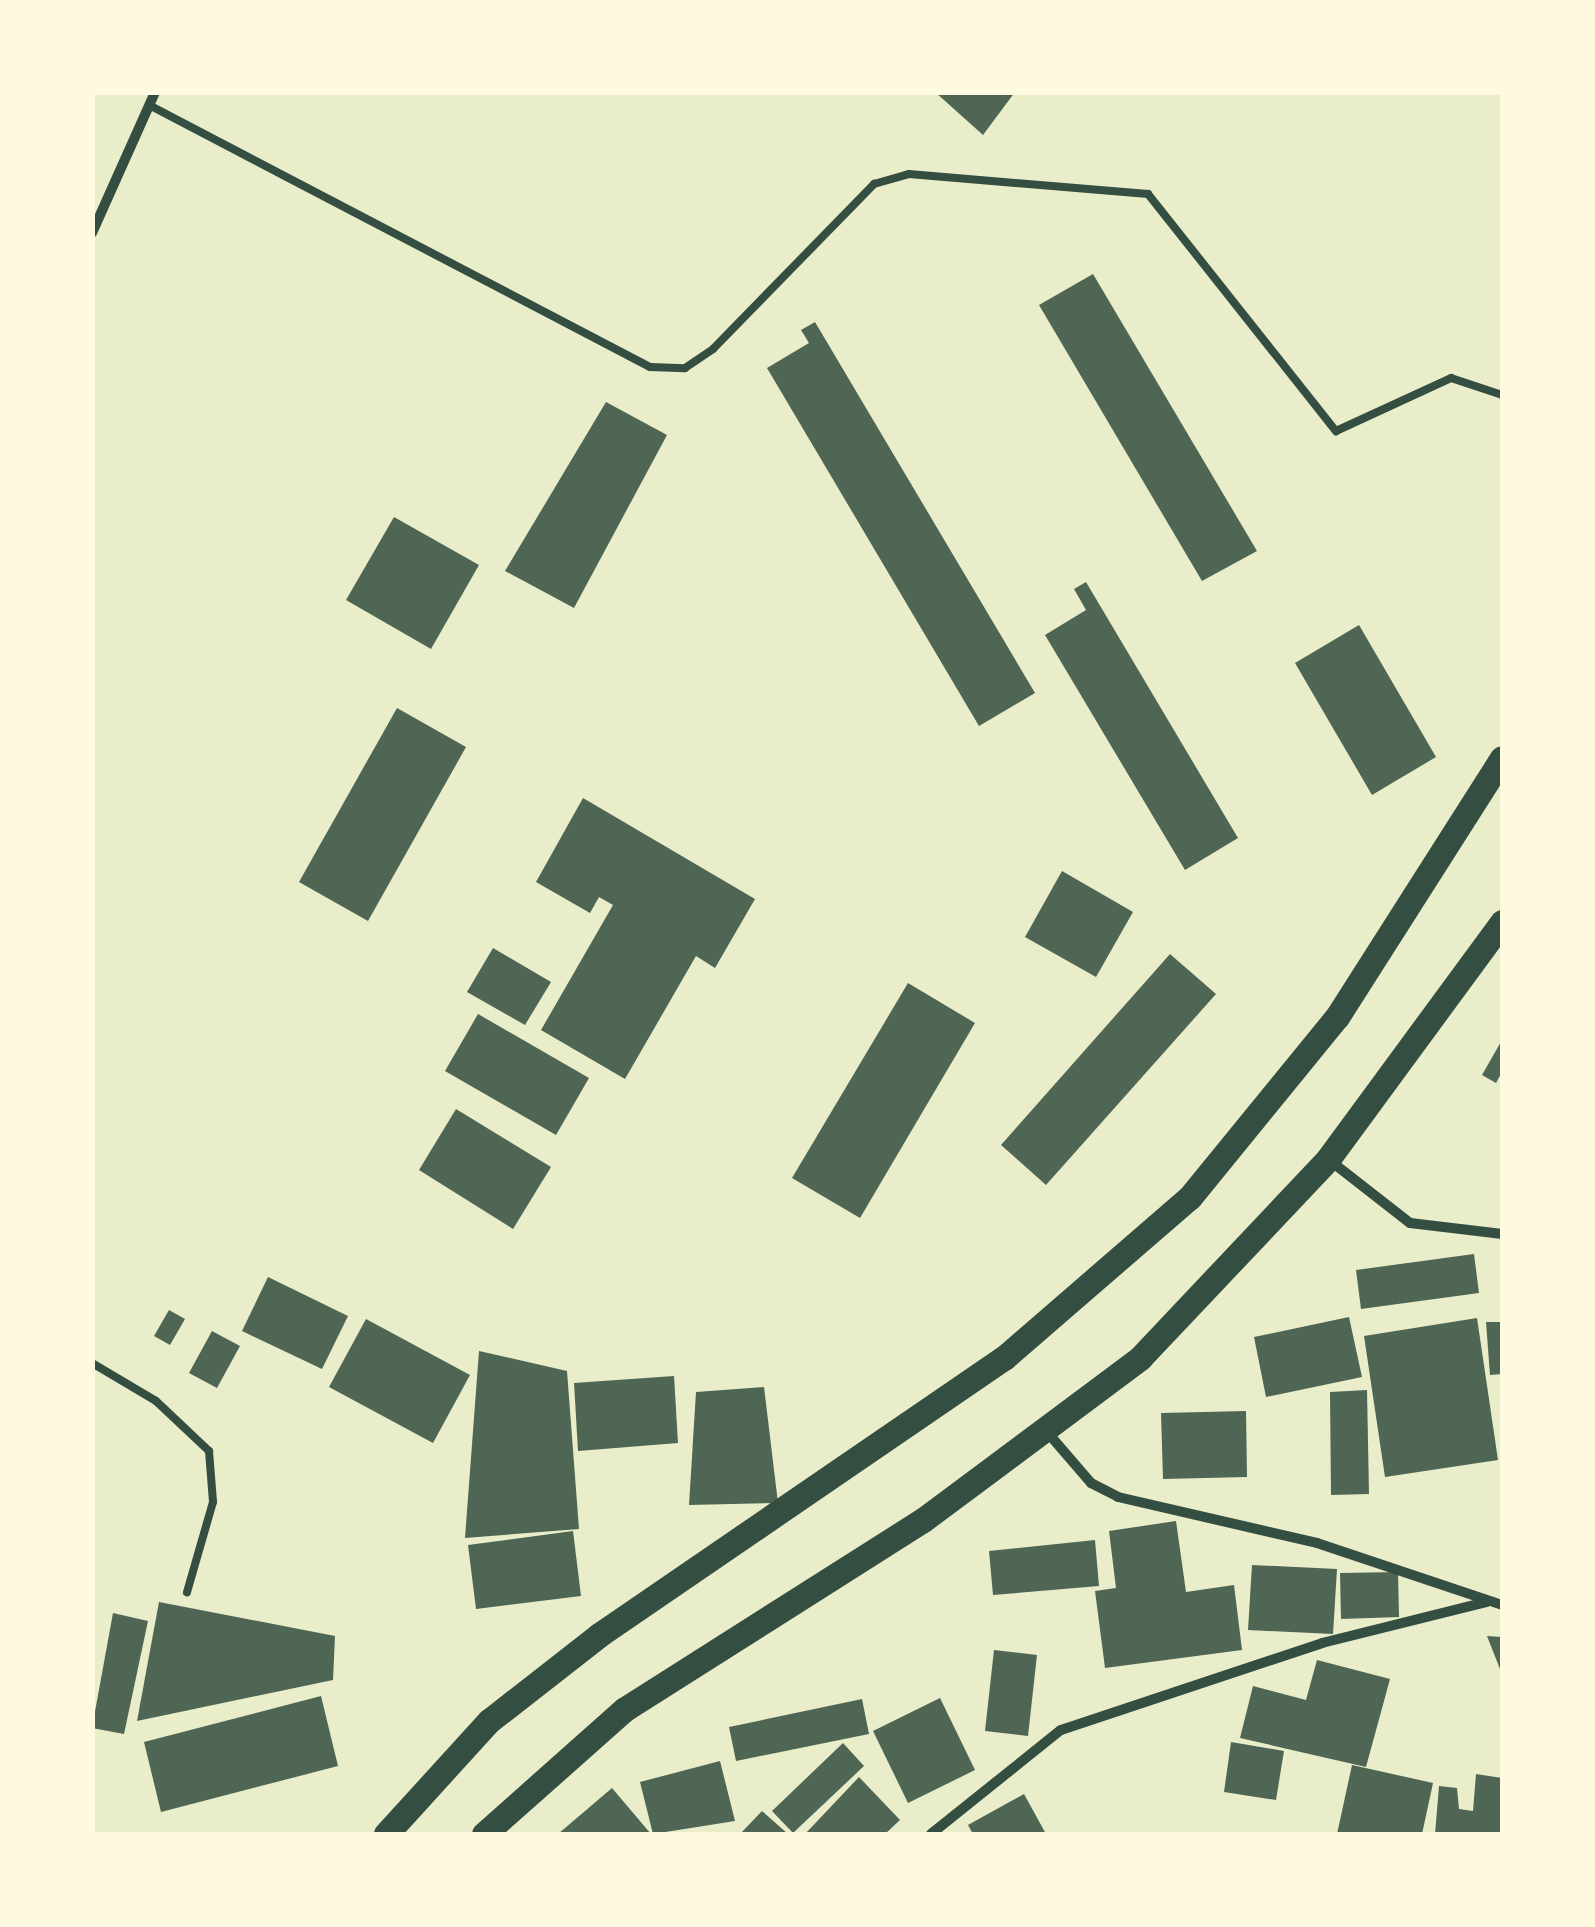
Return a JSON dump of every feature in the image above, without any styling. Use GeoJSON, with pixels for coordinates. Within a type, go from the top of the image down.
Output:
{"type":"FeatureCollection","features":[{"type":"Feature","properties":{"kind":"main road"},"geometry":{"type":"LineString","coordinates":[[386,1834],[502,1710],[1004,1358],[1190,1197],[1337,1016],[1502,758]]}},
{"type":"Feature","properties":{"kind":"main road"},"geometry":{"type":"LineString","coordinates":[[484,1834],[624,1709],[1048,1433],[1217,1284],[1328,1159],[1502,922]]}},
{"type":"Feature","properties":{"kind":"street"},"geometry":{"type":"LineString","coordinates":[[92,233],[155,92]]}},
{"type":"Feature","properties":{"kind":"street"},"geometry":{"type":"LineString","coordinates":[[1328,1159],[1410,1223],[1502,1234]]}},
{"type":"Feature","properties":{"kind":"street"},"geometry":{"type":"LineString","coordinates":[[1048,1433],[1091,1484],[1118,1497],[1317,1543],[1502,1605]]}},
{"type":"Feature","properties":{"kind":"street"},"geometry":{"type":"LineString","coordinates":[[930,1834],[1062,1730],[1322,1643],[1487,1602]]}},
{"type":"Feature","properties":{"kind":"lane"},"geometry":{"type":"LineString","coordinates":[[150,105],[650,366],[685,368],[713,349],[874,184],[909,174],[1148,194],[1336,430],[1451,378],[1502,394]]}},
{"type":"Feature","properties":{"kind":"lane"},"geometry":{"type":"LineString","coordinates":[[92,1363],[156,1401],[209,1451],[212,1502],[186,1592]]}},
{"type":"Feature","properties":{"kind":"building"},"geometry":{"type":"Polygon","coordinates":[[[935,92],[1015,92],[983,135],[935,92]]]}},
{"type":"Feature","properties":{"kind":"building"},"geometry":{"type":"Polygon","coordinates":[[[1093,274],[1257,551],[1202,581],[1039,305],[1093,274]]]}},
{"type":"Feature","properties":{"kind":"building"},"geometry":{"type":"Polygon","coordinates":[[[815,322],[1035,693],[979,726],[767,368],[809,343],[801,330],[815,322]]]}},
{"type":"Feature","properties":{"kind":"building"},"geometry":{"type":"Polygon","coordinates":[[[606,402],[667,435],[574,608],[505,571],[606,402]]]}},
{"type":"Feature","properties":{"kind":"building"},"geometry":{"type":"Polygon","coordinates":[[[394,517],[479,565],[431,649],[346,600],[394,517]]]}},
{"type":"Feature","properties":{"kind":"building"},"geometry":{"type":"Polygon","coordinates":[[[1086,582],[1238,838],[1185,870],[1045,635],[1086,610],[1074,589],[1086,582]]]}},
{"type":"Feature","properties":{"kind":"building"},"geometry":{"type":"Polygon","coordinates":[[[1359,625],[1436,757],[1372,795],[1295,663],[1359,625]]]}},
{"type":"Feature","properties":{"kind":"building"},"geometry":{"type":"Polygon","coordinates":[[[397,708],[466,747],[368,921],[299,882],[397,708]]]}},
{"type":"Feature","properties":{"kind":"building"},"geometry":{"type":"Polygon","coordinates":[[[583,798],[755,899],[715,968],[696,956],[625,1079],[541,1030],[613,905],[599,897],[590,913],[536,882],[583,798]]]}},
{"type":"Feature","properties":{"kind":"building"},"geometry":{"type":"Polygon","coordinates":[[[1062,871],[1133,912],[1096,977],[1025,937],[1062,871]]]}},
{"type":"Feature","properties":{"kind":"building"},"geometry":{"type":"Polygon","coordinates":[[[493,948],[551,982],[525,1025],[467,992],[493,948]]]}},
{"type":"Feature","properties":{"kind":"building"},"geometry":{"type":"Polygon","coordinates":[[[1170,954],[1216,994],[1046,1185],[1001,1145],[1170,954]]]}},
{"type":"Feature","properties":{"kind":"building"},"geometry":{"type":"Polygon","coordinates":[[[908,983],[975,1023],[860,1218],[792,1178],[908,983]]]}},
{"type":"Feature","properties":{"kind":"building"},"geometry":{"type":"Polygon","coordinates":[[[478,1014],[589,1078],[556,1135],[445,1071],[478,1014]]]}},
{"type":"Feature","properties":{"kind":"building"},"geometry":{"type":"Polygon","coordinates":[[[1502,1040],[1502,1072],[1496,1083],[1482,1075],[1502,1040]]]}},
{"type":"Feature","properties":{"kind":"building"},"geometry":{"type":"Polygon","coordinates":[[[456,1109],[551,1167],[513,1229],[419,1170],[456,1109]]]}},
{"type":"Feature","properties":{"kind":"building"},"geometry":{"type":"Polygon","coordinates":[[[1474,1254],[1479,1293],[1361,1309],[1356,1270],[1474,1254]]]}},
{"type":"Feature","properties":{"kind":"building"},"geometry":{"type":"Polygon","coordinates":[[[268,1277],[348,1316],[322,1369],[242,1331],[268,1277]]]}},
{"type":"Feature","properties":{"kind":"building"},"geometry":{"type":"Polygon","coordinates":[[[169,1310],[185,1319],[170,1345],[154,1336],[169,1310]]]}},
{"type":"Feature","properties":{"kind":"building"},"geometry":{"type":"Polygon","coordinates":[[[1349,1317],[1362,1377],[1266,1397],[1254,1337],[1349,1317]]]}},
{"type":"Feature","properties":{"kind":"building"},"geometry":{"type":"Polygon","coordinates":[[[1477,1318],[1498,1460],[1385,1477],[1364,1336],[1477,1318]]]}},
{"type":"Feature","properties":{"kind":"building"},"geometry":{"type":"Polygon","coordinates":[[[366,1319],[470,1375],[433,1443],[329,1387],[366,1319]]]}},
{"type":"Feature","properties":{"kind":"building"},"geometry":{"type":"Polygon","coordinates":[[[1486,1322],[1502,1322],[1502,1374],[1490,1375],[1486,1322]]]}},
{"type":"Feature","properties":{"kind":"building"},"geometry":{"type":"Polygon","coordinates":[[[212,1331],[240,1346],[217,1388],[189,1373],[212,1331]]]}},
{"type":"Feature","properties":{"kind":"building"},"geometry":{"type":"Polygon","coordinates":[[[479,1351],[567,1371],[579,1529],[465,1538],[479,1351]]]}},
{"type":"Feature","properties":{"kind":"building"},"geometry":{"type":"Polygon","coordinates":[[[674,1376],[678,1443],[578,1451],[574,1383],[674,1376]]]}},
{"type":"Feature","properties":{"kind":"building"},"geometry":{"type":"Polygon","coordinates":[[[764,1387],[778,1503],[689,1505],[696,1392],[764,1387]]]}},
{"type":"Feature","properties":{"kind":"building"},"geometry":{"type":"Polygon","coordinates":[[[1367,1390],[1369,1494],[1331,1495],[1330,1392],[1367,1390]]]}},
{"type":"Feature","properties":{"kind":"building"},"geometry":{"type":"Polygon","coordinates":[[[1246,1411],[1247,1477],[1163,1479],[1161,1413],[1246,1411]]]}},
{"type":"Feature","properties":{"kind":"building"},"geometry":{"type":"Polygon","coordinates":[[[1176,1521],[1186,1592],[1234,1585],[1242,1650],[1105,1668],[1095,1591],[1116,1588],[1109,1531],[1176,1521]]]}},
{"type":"Feature","properties":{"kind":"building"},"geometry":{"type":"Polygon","coordinates":[[[573,1531],[581,1596],[476,1609],[468,1545],[573,1531]]]}},
{"type":"Feature","properties":{"kind":"building"},"geometry":{"type":"Polygon","coordinates":[[[1095,1540],[1099,1586],[993,1595],[989,1551],[1095,1540]]]}},
{"type":"Feature","properties":{"kind":"building"},"geometry":{"type":"Polygon","coordinates":[[[1252,1565],[1337,1569],[1333,1634],[1248,1630],[1252,1565]]]}},
{"type":"Feature","properties":{"kind":"building"},"geometry":{"type":"Polygon","coordinates":[[[1398,1572],[1399,1617],[1341,1619],[1340,1573],[1398,1572]]]}},
{"type":"Feature","properties":{"kind":"building"},"geometry":{"type":"Polygon","coordinates":[[[159,1602],[335,1636],[333,1680],[137,1721],[159,1602]]]}},
{"type":"Feature","properties":{"kind":"building"},"geometry":{"type":"Polygon","coordinates":[[[113,1613],[148,1621],[124,1734],[92,1728],[113,1613]]]}},
{"type":"Feature","properties":{"kind":"building"},"geometry":{"type":"Polygon","coordinates":[[[1487,1636],[1502,1637],[1502,1674],[1487,1636]]]}},
{"type":"Feature","properties":{"kind":"building"},"geometry":{"type":"Polygon","coordinates":[[[994,1650],[1037,1655],[1028,1736],[985,1731],[994,1650]]]}},
{"type":"Feature","properties":{"kind":"building"},"geometry":{"type":"Polygon","coordinates":[[[1317,1660],[1390,1679],[1366,1767],[1240,1738],[1253,1686],[1306,1700],[1317,1660]]]}},
{"type":"Feature","properties":{"kind":"building"},"geometry":{"type":"Polygon","coordinates":[[[321,1696],[338,1766],[161,1812],[144,1742],[321,1696]]]}},
{"type":"Feature","properties":{"kind":"building"},"geometry":{"type":"Polygon","coordinates":[[[940,1698],[975,1770],[908,1803],[873,1731],[940,1698]]]}},
{"type":"Feature","properties":{"kind":"building"},"geometry":{"type":"Polygon","coordinates":[[[862,1699],[869,1734],[736,1761],[729,1727],[862,1699]]]}},
{"type":"Feature","properties":{"kind":"building"},"geometry":{"type":"Polygon","coordinates":[[[1231,1742],[1284,1751],[1276,1800],[1224,1792],[1231,1742]]]}},
{"type":"Feature","properties":{"kind":"building"},"geometry":{"type":"Polygon","coordinates":[[[843,1743],[864,1766],[793,1833],[772,1811],[843,1743]]]}},
{"type":"Feature","properties":{"kind":"building"},"geometry":{"type":"Polygon","coordinates":[[[720,1761],[735,1821],[653,1834],[640,1782],[720,1761]]]}},
{"type":"Feature","properties":{"kind":"building"},"geometry":{"type":"Polygon","coordinates":[[[1352,1765],[1433,1783],[1422,1834],[1337,1834],[1352,1765]]]}},
{"type":"Feature","properties":{"kind":"building"},"geometry":{"type":"Polygon","coordinates":[[[1476,1774],[1502,1778],[1502,1834],[1435,1834],[1439,1786],[1457,1788],[1459,1809],[1473,1811],[1476,1774]]]}},
{"type":"Feature","properties":{"kind":"building"},"geometry":{"type":"Polygon","coordinates":[[[859,1777],[900,1820],[885,1834],[805,1834],[859,1777]]]}},
{"type":"Feature","properties":{"kind":"building"},"geometry":{"type":"Polygon","coordinates":[[[612,1788],[651,1834],[558,1834],[612,1788]]]}},
{"type":"Feature","properties":{"kind":"building"},"geometry":{"type":"Polygon","coordinates":[[[1024,1794],[1046,1834],[973,1834],[968,1825],[1024,1794]]]}},
{"type":"Feature","properties":{"kind":"building"},"geometry":{"type":"Polygon","coordinates":[[[762,1811],[788,1834],[740,1834],[762,1811]]]}}]}
